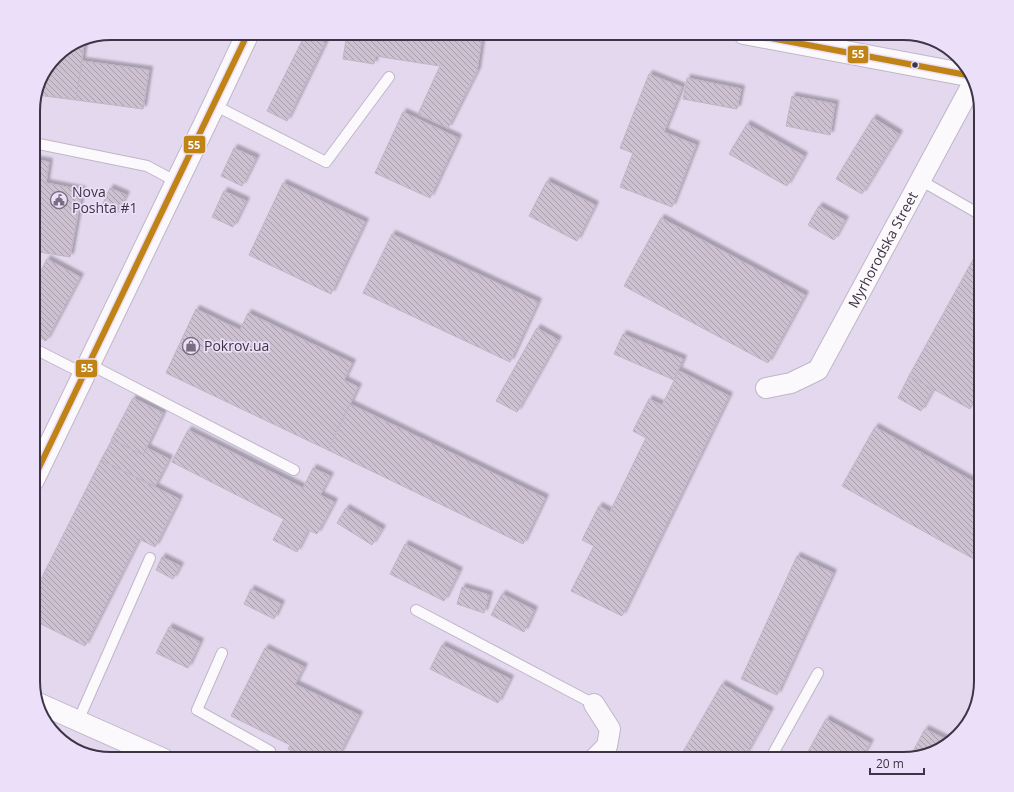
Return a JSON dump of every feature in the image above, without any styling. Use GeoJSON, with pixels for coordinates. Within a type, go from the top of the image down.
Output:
{"type":"FeatureCollection","features":[{"type":"Feature","properties":{"kind":"main road"},"geometry":{"type":"LineString","coordinates":[[40,466],[245,40]]}},
{"type":"Feature","properties":{"kind":"main road"},"geometry":{"type":"LineString","coordinates":[[781,40],[963,74]]}},
{"type":"Feature","properties":{"kind":"street","name":"Myrhorodska Street"},"geometry":{"type":"LineString","coordinates":[[766,388],[792,382],[818,370],[970,88]]}},
{"type":"Feature","properties":{"kind":"street"},"geometry":{"type":"LineString","coordinates":[[594,704],[610,728],[607,746],[601,752]]}},
{"type":"Feature","properties":{"kind":"street"},"geometry":{"type":"LineString","coordinates":[[44,706],[148,752]]}},
{"type":"Feature","properties":{"kind":"lane"},"geometry":{"type":"LineString","coordinates":[[214,106],[326,162],[389,77]]}},
{"type":"Feature","properties":{"kind":"lane"},"geometry":{"type":"LineString","coordinates":[[40,144],[148,166],[177,182]]}},
{"type":"Feature","properties":{"kind":"lane"},"geometry":{"type":"LineString","coordinates":[[920,180],[974,210]]}},
{"type":"Feature","properties":{"kind":"lane"},"geometry":{"type":"LineString","coordinates":[[40,351],[87,369],[294,470]]}},
{"type":"Feature","properties":{"kind":"lane"},"geometry":{"type":"LineString","coordinates":[[78,721],[150,558]]}},
{"type":"Feature","properties":{"kind":"lane"},"geometry":{"type":"LineString","coordinates":[[416,610],[594,704]]}},
{"type":"Feature","properties":{"kind":"lane"},"geometry":{"type":"LineString","coordinates":[[222,653],[197,710],[270,752]]}},
{"type":"Feature","properties":{"kind":"lane"},"geometry":{"type":"LineString","coordinates":[[774,752],[818,673]]}},
{"type":"Feature","properties":{"kind":"building"},"geometry":{"type":"Polygon","coordinates":[[[302,40],[319,40],[325,43],[287,121],[267,111],[302,40]]]}},
{"type":"Feature","properties":{"kind":"building"},"geometry":{"type":"Polygon","coordinates":[[[346,40],[481,40],[477,71],[448,128],[418,114],[440,66],[375,56],[374,64],[343,59],[346,40]]]}},
{"type":"Feature","properties":{"kind":"building"},"geometry":{"type":"Polygon","coordinates":[[[84,45],[76,100],[42,96],[42,93],[45,84],[58,64],[72,52],[84,45]]]}},
{"type":"Feature","properties":{"kind":"building"},"geometry":{"type":"Polygon","coordinates":[[[82,61],[149,70],[143,109],[76,100],[82,61]]]}},
{"type":"Feature","properties":{"kind":"building"},"geometry":{"type":"Polygon","coordinates":[[[649,74],[682,87],[664,132],[696,145],[672,207],[620,187],[633,153],[620,148],[649,74]]]}},
{"type":"Feature","properties":{"kind":"building"},"geometry":{"type":"Polygon","coordinates":[[[687,78],[741,89],[737,109],[683,99],[687,78]]]}},
{"type":"Feature","properties":{"kind":"building"},"geometry":{"type":"Polygon","coordinates":[[[792,96],[835,104],[830,135],[786,126],[792,96]]]}},
{"type":"Feature","properties":{"kind":"building"},"geometry":{"type":"Polygon","coordinates":[[[403,112],[458,138],[430,198],[375,173],[403,112]]]}},
{"type":"Feature","properties":{"kind":"building"},"geometry":{"type":"Polygon","coordinates":[[[873,118],[899,134],[862,194],[836,179],[873,118]]]}},
{"type":"Feature","properties":{"kind":"building"},"geometry":{"type":"Polygon","coordinates":[[[747,124],[804,156],[787,186],[729,154],[747,124]]]}},
{"type":"Feature","properties":{"kind":"building"},"geometry":{"type":"Polygon","coordinates":[[[234,148],[256,158],[242,186],[221,176],[234,148]]]}},
{"type":"Feature","properties":{"kind":"building"},"geometry":{"type":"Polygon","coordinates":[[[40,160],[49,162],[46,183],[82,190],[70,257],[40,252],[40,160]]]}},
{"type":"Feature","properties":{"kind":"building"},"geometry":{"type":"Polygon","coordinates":[[[547,181],[595,205],[577,241],[529,216],[547,181]]]}},
{"type":"Feature","properties":{"kind":"building"},"geometry":{"type":"Polygon","coordinates":[[[283,183],[365,222],[331,294],[249,255],[283,183]]]}},
{"type":"Feature","properties":{"kind":"building"},"geometry":{"type":"Polygon","coordinates":[[[110,188],[126,195],[116,215],[101,208],[110,188]]]}},
{"type":"Feature","properties":{"kind":"building"},"geometry":{"type":"Polygon","coordinates":[[[224,191],[246,201],[233,227],[212,217],[224,191]]]}},
{"type":"Feature","properties":{"kind":"building"},"geometry":{"type":"Polygon","coordinates":[[[819,206],[845,220],[834,240],[808,225],[819,206]]]}},
{"type":"Feature","properties":{"kind":"building"},"geometry":{"type":"Polygon","coordinates":[[[661,218],[805,295],[768,363],[624,286],[661,218]]]}},
{"type":"Feature","properties":{"kind":"building"},"geometry":{"type":"Polygon","coordinates":[[[392,234],[538,302],[510,362],[363,293],[392,234]]]}},
{"type":"Feature","properties":{"kind":"building"},"geometry":{"type":"Polygon","coordinates":[[[974,258],[974,401],[970,409],[909,376],[974,258]]]}},
{"type":"Feature","properties":{"kind":"building"},"geometry":{"type":"Polygon","coordinates":[[[47,259],[80,277],[46,341],[40,338],[40,272],[47,259]]]}},
{"type":"Feature","properties":{"kind":"building"},"geometry":{"type":"Polygon","coordinates":[[[196,309],[240,330],[248,313],[352,363],[344,380],[358,387],[328,450],[166,373],[196,309]]]}},
{"type":"Feature","properties":{"kind":"building"},"geometry":{"type":"Polygon","coordinates":[[[537,328],[558,340],[517,412],[496,401],[537,328]]]}},
{"type":"Feature","properties":{"kind":"building"},"geometry":{"type":"Polygon","coordinates":[[[623,334],[683,359],[674,380],[614,354],[623,334]]]}},
{"type":"Feature","properties":{"kind":"building"},"geometry":{"type":"Polygon","coordinates":[[[679,371],[729,396],[622,616],[571,591],[594,546],[582,540],[599,506],[610,512],[646,438],[633,431],[649,399],[662,405],[679,371]]]}},
{"type":"Feature","properties":{"kind":"building"},"geometry":{"type":"Polygon","coordinates":[[[909,376],[933,389],[921,411],[898,398],[909,376]]]}},
{"type":"Feature","properties":{"kind":"building"},"geometry":{"type":"Polygon","coordinates":[[[133,398],[163,413],[143,455],[111,440],[133,398]]]}},
{"type":"Feature","properties":{"kind":"building"},"geometry":{"type":"Polygon","coordinates":[[[350,404],[545,498],[523,544],[328,450],[350,404]]]}},
{"type":"Feature","properties":{"kind":"building"},"geometry":{"type":"Polygon","coordinates":[[[875,427],[974,482],[974,559],[842,486],[875,427]]]}},
{"type":"Feature","properties":{"kind":"building"},"geometry":{"type":"Polygon","coordinates":[[[188,430],[303,488],[313,468],[330,476],[320,495],[334,502],[317,534],[308,530],[297,552],[273,540],[284,519],[172,462],[188,430]]]}},
{"type":"Feature","properties":{"kind":"building"},"geometry":{"type":"Polygon","coordinates":[[[112,440],[143,455],[147,448],[169,459],[155,486],[101,460],[112,440]]]}},
{"type":"Feature","properties":{"kind":"building"},"geometry":{"type":"Polygon","coordinates":[[[101,460],[179,499],[155,547],[139,539],[85,646],[40,624],[40,581],[101,460]]]}},
{"type":"Feature","properties":{"kind":"building"},"geometry":{"type":"Polygon","coordinates":[[[346,508],[382,529],[372,545],[337,523],[346,508]]]}},
{"type":"Feature","properties":{"kind":"building"},"geometry":{"type":"Polygon","coordinates":[[[405,544],[459,571],[444,601],[390,574],[405,544]]]}},
{"type":"Feature","properties":{"kind":"building"},"geometry":{"type":"Polygon","coordinates":[[[797,556],[833,573],[777,695],[741,679],[797,556]]]}},
{"type":"Feature","properties":{"kind":"building"},"geometry":{"type":"Polygon","coordinates":[[[162,557],[180,566],[173,579],[156,570],[162,557]]]}},
{"type":"Feature","properties":{"kind":"building"},"geometry":{"type":"Polygon","coordinates":[[[462,587],[489,595],[484,613],[457,604],[462,587]]]}},
{"type":"Feature","properties":{"kind":"building"},"geometry":{"type":"Polygon","coordinates":[[[251,589],[281,604],[274,619],[244,604],[251,589]]]}},
{"type":"Feature","properties":{"kind":"building"},"geometry":{"type":"Polygon","coordinates":[[[502,594],[534,610],[524,632],[491,615],[502,594]]]}},
{"type":"Feature","properties":{"kind":"building"},"geometry":{"type":"Polygon","coordinates":[[[169,627],[200,642],[188,668],[156,653],[169,627]]]}},
{"type":"Feature","properties":{"kind":"building"},"geometry":{"type":"Polygon","coordinates":[[[442,645],[510,679],[498,703],[430,669],[442,645]]]}},
{"type":"Feature","properties":{"kind":"building"},"geometry":{"type":"Polygon","coordinates":[[[265,648],[304,667],[295,684],[359,715],[340,752],[294,752],[288,749],[290,745],[231,716],[265,648]]]}},
{"type":"Feature","properties":{"kind":"building"},"geometry":{"type":"Polygon","coordinates":[[[722,684],[770,711],[747,752],[683,752],[722,684]]]}},
{"type":"Feature","properties":{"kind":"building"},"geometry":{"type":"Polygon","coordinates":[[[826,719],[870,743],[865,752],[808,752],[826,719]]]}},
{"type":"Feature","properties":{"kind":"building"},"geometry":{"type":"Polygon","coordinates":[[[925,729],[944,738],[934,745],[913,751],[925,729]]]}},
{"type":"Feature","properties":{"kind":"transit line","name":"55"},"geometry":{"type":"LineString","coordinates":[[40,465],[245,40]]}},
{"type":"Feature","properties":{"kind":"transit line","name":"55"},"geometry":{"type":"LineString","coordinates":[[781,40],[963,74]]}},
{"type":"Feature","properties":{"kind":"place","name":"Nova Poshta #1"},"geometry":{"type":"Point","coordinates":[59,200]}},
{"type":"Feature","properties":{"kind":"place","name":"Pokrov.ua"},"geometry":{"type":"Point","coordinates":[191,346]}}]}
